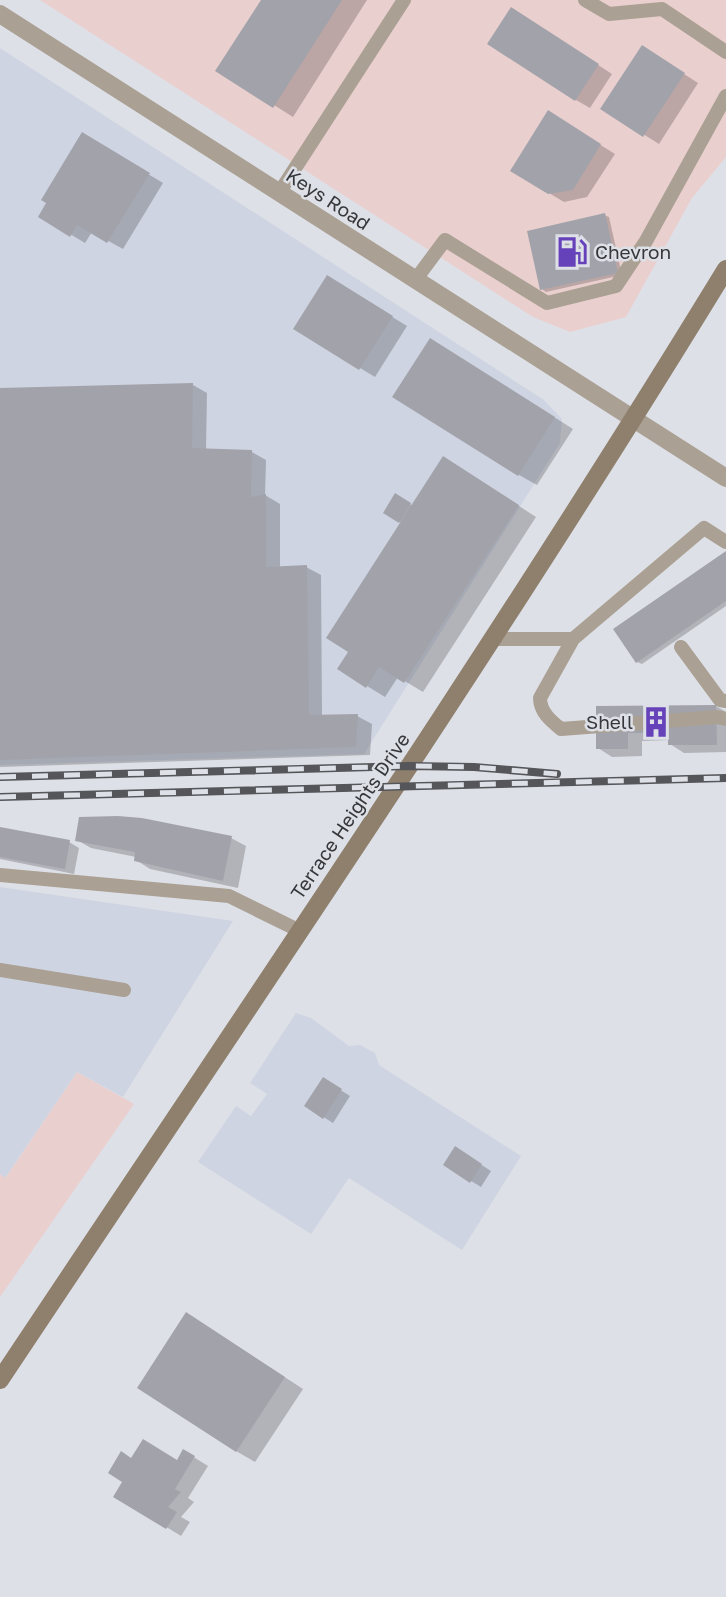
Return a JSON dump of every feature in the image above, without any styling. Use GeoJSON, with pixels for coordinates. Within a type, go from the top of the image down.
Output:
{"type":"FeatureCollection","features":[{"type":"Feature","properties":{"kind":"main road","name":"Terrace Heights Drive"},"geometry":{"type":"LineString","coordinates":[[0,1380],[491,639],[634,419],[726,270]]}},
{"type":"Feature","properties":{"kind":"street","name":"Keys Road"},"geometry":{"type":"LineString","coordinates":[[0,14],[726,478]]}},
{"type":"Feature","properties":{"kind":"lane"},"geometry":{"type":"LineString","coordinates":[[279,192],[404,0]]}},
{"type":"Feature","properties":{"kind":"lane"},"geometry":{"type":"LineString","coordinates":[[585,0],[609,14],[662,9],[726,52]]}},
{"type":"Feature","properties":{"kind":"lane"},"geometry":{"type":"LineString","coordinates":[[416,279],[445,240],[547,303],[615,286],[646,241],[726,96]]}},
{"type":"Feature","properties":{"kind":"lane"},"geometry":{"type":"LineString","coordinates":[[726,542],[704,528],[573,639],[541,698],[540,705],[561,729],[717,717],[726,719]]}},
{"type":"Feature","properties":{"kind":"lane"},"geometry":{"type":"LineString","coordinates":[[491,639],[573,639]]}},
{"type":"Feature","properties":{"kind":"lane"},"geometry":{"type":"LineString","coordinates":[[681,647],[720,700],[726,701]]}},
{"type":"Feature","properties":{"kind":"lane"},"geometry":{"type":"LineString","coordinates":[[0,875],[229,896],[300,931]]}},
{"type":"Feature","properties":{"kind":"lane"},"geometry":{"type":"LineString","coordinates":[[0,970],[124,990]]}},
{"type":"Feature","properties":{"kind":"shaded area"},"geometry":{"type":"Polygon","coordinates":[[[40,0],[726,0],[726,157],[692,198],[626,317],[570,332],[533,317],[40,0]]]}},
{"type":"Feature","properties":{"kind":"shaded area"},"geometry":{"type":"Polygon","coordinates":[[[0,48],[544,400],[562,419],[560,443],[364,754],[0,765],[0,48]]]}},
{"type":"Feature","properties":{"kind":"shaded area"},"geometry":{"type":"Polygon","coordinates":[[[0,887],[233,921],[123,1097],[77,1072],[5,1178],[0,1174],[0,887]]]}},
{"type":"Feature","properties":{"kind":"shaded area"},"geometry":{"type":"Polygon","coordinates":[[[296,1013],[311,1018],[349,1046],[360,1045],[375,1053],[379,1065],[521,1156],[462,1250],[349,1178],[311,1234],[198,1162],[236,1106],[251,1116],[267,1094],[250,1083],[296,1013]]]}},
{"type":"Feature","properties":{"kind":"shaded area"},"geometry":{"type":"Polygon","coordinates":[[[77,1072],[134,1104],[0,1297],[0,1174],[6,1177],[77,1072]]]}},
{"type":"Feature","properties":{"kind":"building"},"geometry":{"type":"Polygon","coordinates":[[[261,0],[342,0],[273,108],[215,71],[261,0]]]}},
{"type":"Feature","properties":{"kind":"building"},"geometry":{"type":"Polygon","coordinates":[[[511,7],[599,64],[575,101],[487,44],[511,7]]]}},
{"type":"Feature","properties":{"kind":"building"},"geometry":{"type":"Polygon","coordinates":[[[642,45],[685,73],[643,137],[600,109],[642,45]]]}},
{"type":"Feature","properties":{"kind":"building"},"geometry":{"type":"Polygon","coordinates":[[[548,110],[601,144],[573,190],[548,194],[510,171],[548,110]]]}},
{"type":"Feature","properties":{"kind":"building"},"geometry":{"type":"Polygon","coordinates":[[[82,132],[150,173],[107,243],[77,225],[70,237],[38,217],[46,203],[41,200],[82,132]]]}},
{"type":"Feature","properties":{"kind":"building","name":"Chevron"},"geometry":{"type":"Polygon","coordinates":[[[605,213],[618,273],[540,290],[527,231],[605,213]]]}},
{"type":"Feature","properties":{"kind":"building"},"geometry":{"type":"Polygon","coordinates":[[[327,275],[393,316],[359,370],[293,329],[327,275]]]}},
{"type":"Feature","properties":{"kind":"building"},"geometry":{"type":"Polygon","coordinates":[[[430,338],[555,417],[518,476],[392,397],[430,338]]]}},
{"type":"Feature","properties":{"kind":"building"},"geometry":{"type":"Polygon","coordinates":[[[193,383],[192,448],[252,450],[251,497],[266,494],[266,567],[307,565],[309,715],[358,714],[356,747],[0,760],[0,388],[193,383]]]}},
{"type":"Feature","properties":{"kind":"building"},"geometry":{"type":"Polygon","coordinates":[[[443,456],[519,505],[404,683],[379,667],[366,688],[337,669],[348,652],[326,638],[443,456]]]}},
{"type":"Feature","properties":{"kind":"building"},"geometry":{"type":"Polygon","coordinates":[[[395,493],[411,503],[399,523],[383,513],[395,493]]]}},
{"type":"Feature","properties":{"kind":"building","name":"Shell"},"geometry":{"type":"Polygon","coordinates":[[[726,551],[726,601],[636,663],[613,629],[726,551]]]}},
{"type":"Feature","properties":{"kind":"building","name":"Shell"},"geometry":{"type":"Polygon","coordinates":[[[716,705],[717,745],[668,745],[668,733],[628,733],[628,749],[596,749],[596,706],[716,705]]]}},
{"type":"Feature","properties":{"kind":"building"},"geometry":{"type":"Polygon","coordinates":[[[79,817],[142,818],[232,836],[223,881],[134,861],[135,852],[75,841],[79,817]]]}},
{"type":"Feature","properties":{"kind":"building"},"geometry":{"type":"Polygon","coordinates":[[[0,827],[70,840],[65,869],[0,857],[0,827]]]}},
{"type":"Feature","properties":{"kind":"building"},"geometry":{"type":"Polygon","coordinates":[[[323,1077],[342,1089],[323,1119],[304,1106],[323,1077]]]}},
{"type":"Feature","properties":{"kind":"building"},"geometry":{"type":"Polygon","coordinates":[[[455,1146],[482,1164],[470,1183],[443,1165],[455,1146]]]}},
{"type":"Feature","properties":{"kind":"building"},"geometry":{"type":"Polygon","coordinates":[[[186,1312],[285,1377],[236,1452],[137,1388],[186,1312]]]}},
{"type":"Feature","properties":{"kind":"building"},"geometry":{"type":"Polygon","coordinates":[[[143,1439],[177,1460],[183,1449],[195,1456],[175,1489],[181,1492],[168,1507],[177,1512],[166,1529],[113,1497],[122,1482],[108,1473],[121,1451],[131,1458],[143,1439]]]}},
{"type":"Feature","properties":{"kind":"railway"},"geometry":{"type":"LineString","coordinates":[[0,777],[410,766],[474,767],[557,774]]}},
{"type":"Feature","properties":{"kind":"railway"},"geometry":{"type":"LineString","coordinates":[[0,797],[726,778]]}},
{"type":"Feature","properties":{"kind":"place","name":"Chevron"},"geometry":{"type":"Point","coordinates":[572,252]}},
{"type":"Feature","properties":{"kind":"place","name":"Shell"},"geometry":{"type":"Point","coordinates":[656,722]}}]}
